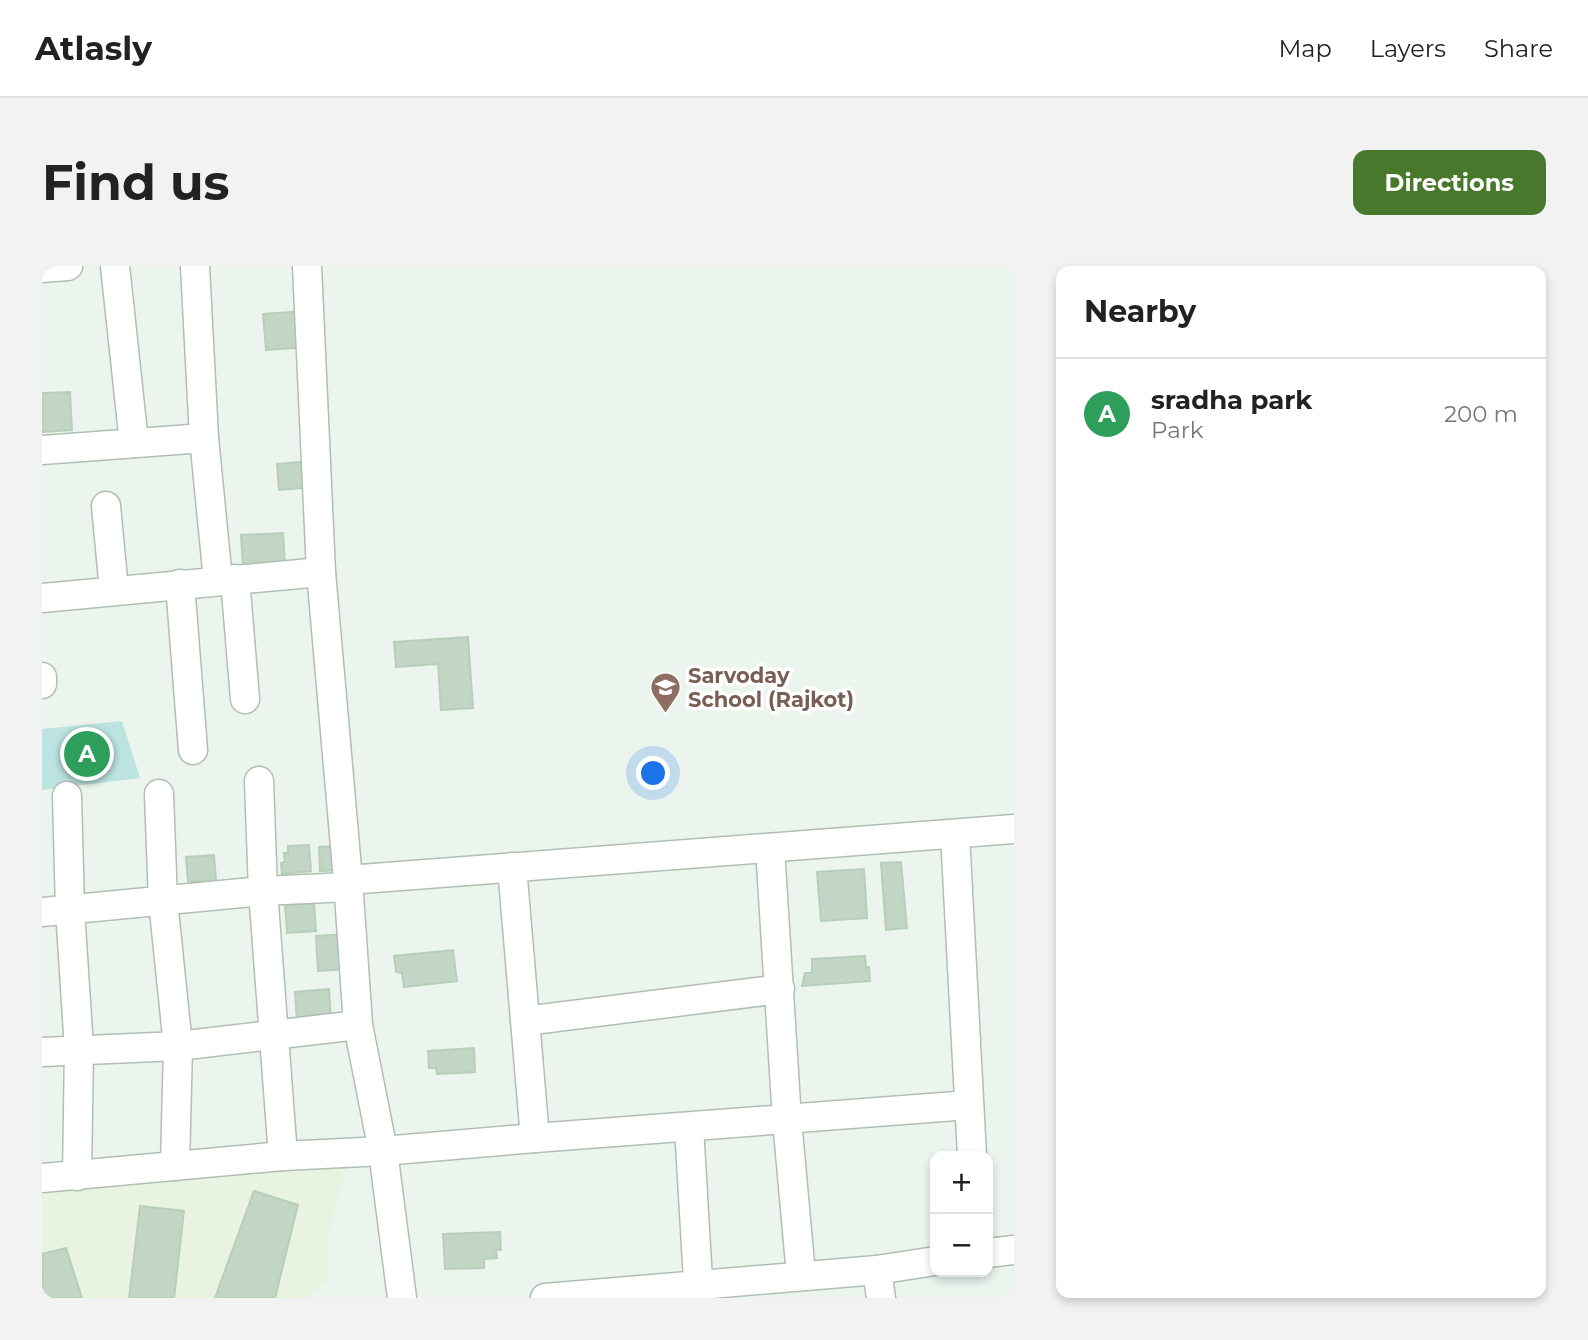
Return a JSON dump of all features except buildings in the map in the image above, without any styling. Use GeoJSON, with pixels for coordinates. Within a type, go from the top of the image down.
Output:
{"type":"FeatureCollection","features":[{"type":"Feature","properties":{"kind":"street"},"geometry":{"type":"LineString","coordinates":[[42,268],[68,266]]}},
{"type":"Feature","properties":{"kind":"street"},"geometry":{"type":"LineString","coordinates":[[115,266],[134,443]]}},
{"type":"Feature","properties":{"kind":"street"},"geometry":{"type":"LineString","coordinates":[[195,266],[204,438],[245,699]]}},
{"type":"Feature","properties":{"kind":"street"},"geometry":{"type":"LineString","coordinates":[[307,266],[321,572],[358,1025],[383,1151],[402,1298]]}},
{"type":"Feature","properties":{"kind":"street"},"geometry":{"type":"LineString","coordinates":[[42,450],[204,438]]}},
{"type":"Feature","properties":{"kind":"street"},"geometry":{"type":"LineString","coordinates":[[106,506],[114,590]]}},
{"type":"Feature","properties":{"kind":"street"},"geometry":{"type":"LineString","coordinates":[[42,598],[321,572]]}},
{"type":"Feature","properties":{"kind":"street"},"geometry":{"type":"LineString","coordinates":[[180,584],[193,750]]}},
{"type":"Feature","properties":{"kind":"street"},"geometry":{"type":"LineString","coordinates":[[42,677],[43,684]]}},
{"type":"Feature","properties":{"kind":"street"},"geometry":{"type":"LineString","coordinates":[[259,781],[263,891],[283,1156]]}},
{"type":"Feature","properties":{"kind":"street"},"geometry":{"type":"LineString","coordinates":[[159,794],[163,901],[178,1046],[175,1166]]}},
{"type":"Feature","properties":{"kind":"street"},"geometry":{"type":"LineString","coordinates":[[67,796],[70,910],[79,1049],[77,1177]]}},
{"type":"Feature","properties":{"kind":"street"},"geometry":{"type":"LineString","coordinates":[[42,912],[512,867],[1014,830]]}},
{"type":"Feature","properties":{"kind":"street"},"geometry":{"type":"LineString","coordinates":[[955,834],[972,1151]]}},
{"type":"Feature","properties":{"kind":"street"},"geometry":{"type":"LineString","coordinates":[[770,848],[787,1120],[800,1275]]}},
{"type":"Feature","properties":{"kind":"street"},"geometry":{"type":"LineString","coordinates":[[512,867],[535,1138]]}},
{"type":"Feature","properties":{"kind":"street"},"geometry":{"type":"LineString","coordinates":[[525,1021],[780,989]]}},
{"type":"Feature","properties":{"kind":"street"},"geometry":{"type":"LineString","coordinates":[[42,1052],[178,1046],[358,1025]]}},
{"type":"Feature","properties":{"kind":"street"},"geometry":{"type":"LineString","coordinates":[[42,1178],[77,1177],[283,1156],[383,1151],[969,1105]]}},
{"type":"Feature","properties":{"kind":"street"},"geometry":{"type":"LineString","coordinates":[[689,1127],[699,1292]]}},
{"type":"Feature","properties":{"kind":"street"},"geometry":{"type":"LineString","coordinates":[[993,1252],[1014,1250]]}},
{"type":"Feature","properties":{"kind":"street"},"geometry":{"type":"LineString","coordinates":[[545,1298],[699,1292],[800,1275],[877,1270],[930,1262]]}},
{"type":"Feature","properties":{"kind":"street"},"geometry":{"type":"LineString","coordinates":[[877,1270],[881,1298]]}},
{"type":"Feature","properties":{"kind":"shaded area"},"geometry":{"type":"Polygon","coordinates":[[[122,721],[140,778],[42,790],[42,729],[122,721]]]}},
{"type":"Feature","properties":{"kind":"shaded area"},"geometry":{"type":"Polygon","coordinates":[[[347,1165],[329,1232],[329,1281],[307,1298],[42,1298],[42,1186],[347,1165]]]}},
{"type":"Feature","properties":{"kind":"place","name":"Sarvoday School (Rajkot)"},"geometry":{"type":"Point","coordinates":[665,714]}},
{"type":"Feature","properties":{"kind":"place","name":"sradha park"},"geometry":{"type":"Point","coordinates":[87,754]}}]}
